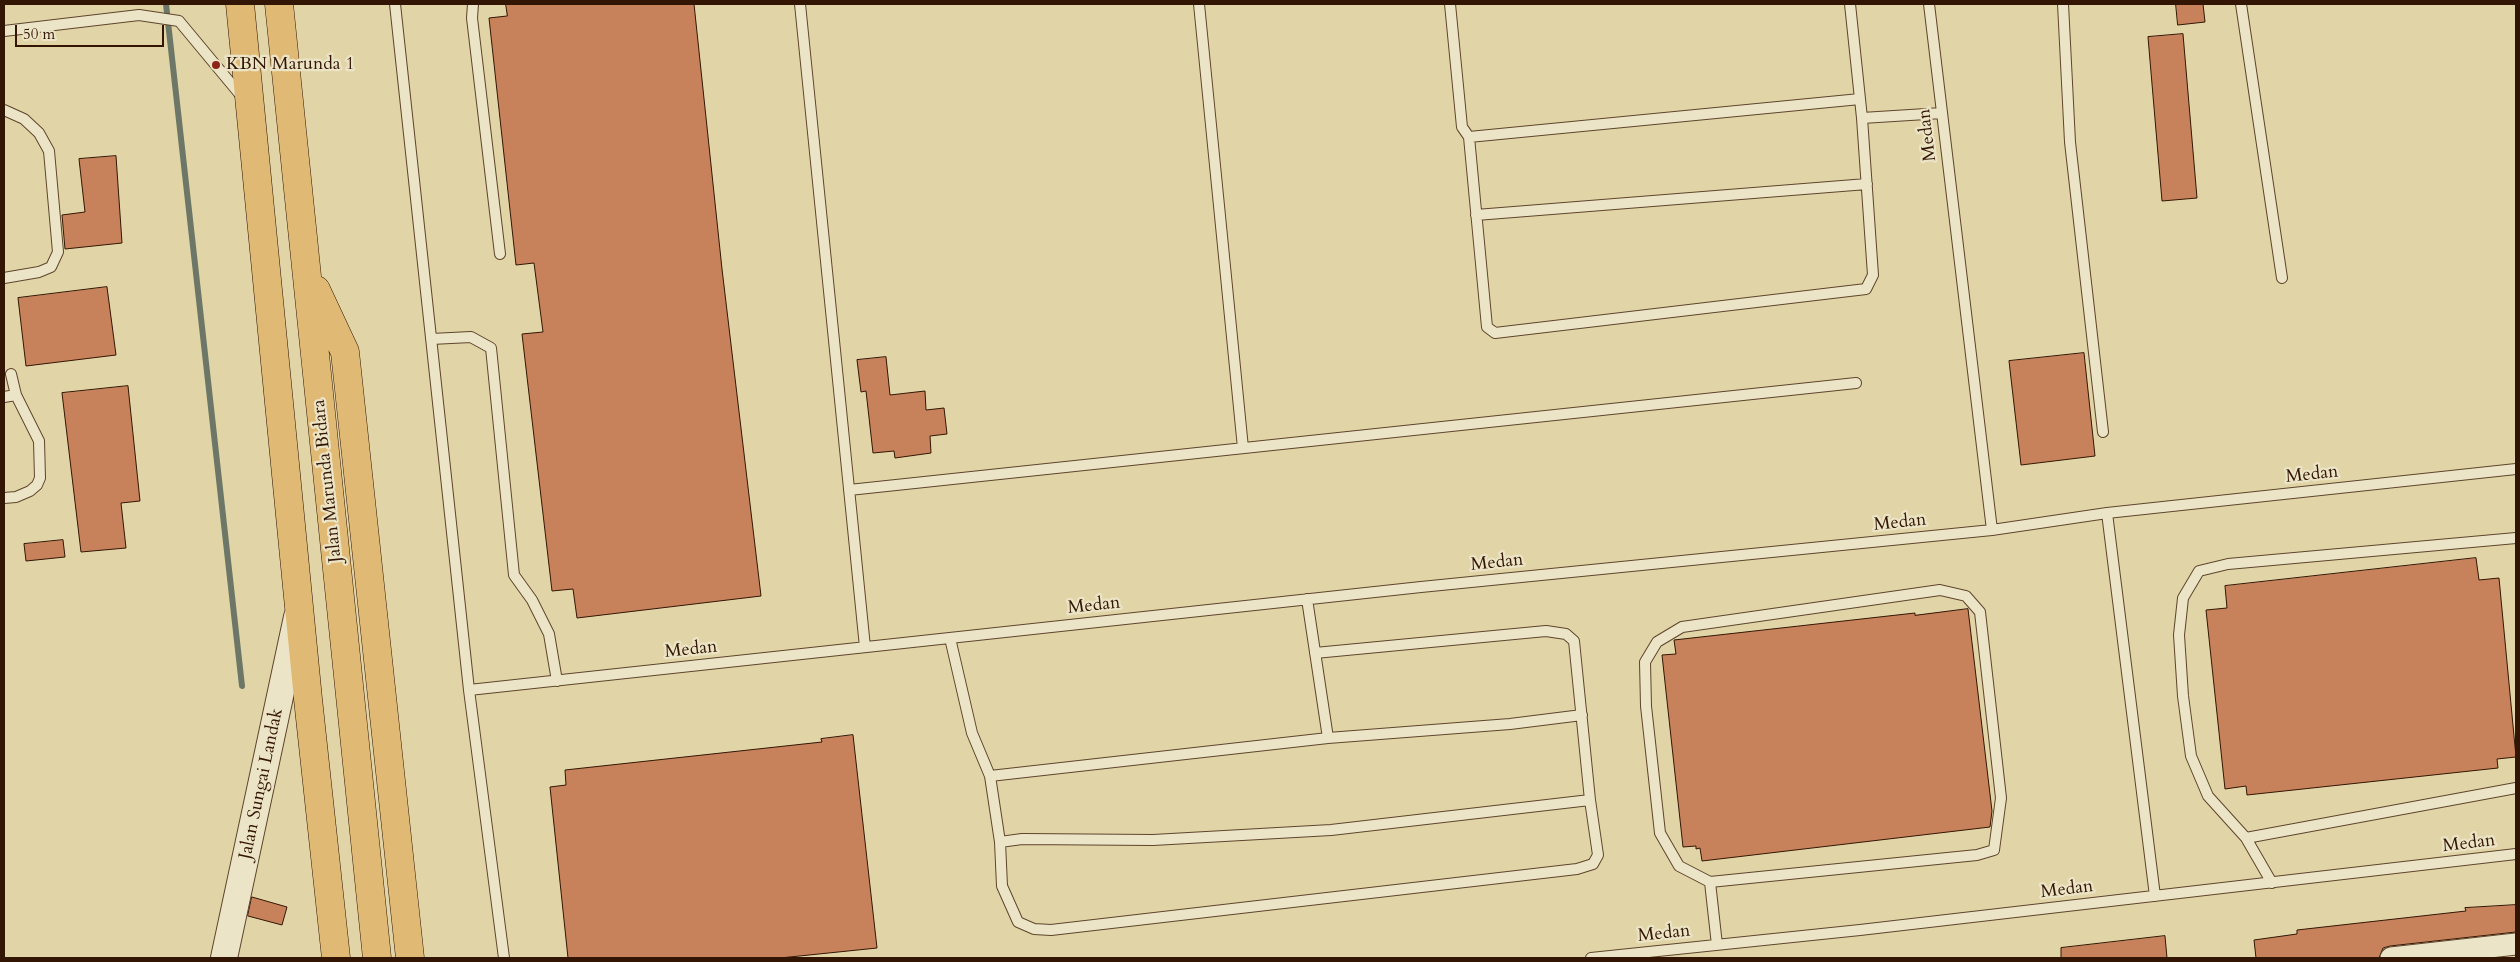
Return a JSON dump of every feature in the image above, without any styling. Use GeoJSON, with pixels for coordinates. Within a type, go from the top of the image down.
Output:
{"type":"FeatureCollection","features":[{"type":"Feature","properties":{"kind":"main road"},"geometry":{"type":"LineString","coordinates":[[240,4],[299,609],[336,958]]}},
{"type":"Feature","properties":{"kind":"main road","name":"Jalan Marunda Bidara"},"geometry":{"type":"LineString","coordinates":[[279,4],[377,958]]}},
{"type":"Feature","properties":{"kind":"main road"},"geometry":{"type":"LineString","coordinates":[[306,268],[345,352],[410,958]]}},
{"type":"Feature","properties":{"kind":"street","name":"Jalan Sungai Landak"},"geometry":{"type":"LineString","coordinates":[[224,958],[299,609]]}},
{"type":"Feature","properties":{"kind":"street"},"geometry":{"type":"LineString","coordinates":[[2391,958],[2516,944]]}},
{"type":"Feature","properties":{"kind":"lane"},"geometry":{"type":"LineString","coordinates":[[395,4],[469,690],[504,958]]}},
{"type":"Feature","properties":{"kind":"lane"},"geometry":{"type":"LineString","coordinates":[[473,4],[472,18],[500,254]]}},
{"type":"Feature","properties":{"kind":"lane"},"geometry":{"type":"LineString","coordinates":[[800,4],[865,647]]}},
{"type":"Feature","properties":{"kind":"lane"},"geometry":{"type":"LineString","coordinates":[[1199,4],[1243,448]]}},
{"type":"Feature","properties":{"kind":"lane"},"geometry":{"type":"LineString","coordinates":[[1450,4],[1462,127],[1469,137],[1487,327],[1494,333],[1866,289],[1872,275],[1867,184],[1850,4]]}},
{"type":"Feature","properties":{"kind":"lane","name":"Medan"},"geometry":{"type":"LineString","coordinates":[[1928,4],[1992,530]]}},
{"type":"Feature","properties":{"kind":"lane"},"geometry":{"type":"LineString","coordinates":[[2063,4],[2070,142],[2103,432]]}},
{"type":"Feature","properties":{"kind":"lane"},"geometry":{"type":"LineString","coordinates":[[2241,4],[2282,278]]}},
{"type":"Feature","properties":{"kind":"lane"},"geometry":{"type":"LineString","coordinates":[[4,31],[139,15],[179,21],[250,107]]}},
{"type":"Feature","properties":{"kind":"lane"},"geometry":{"type":"LineString","coordinates":[[1469,137],[1860,99]]}},
{"type":"Feature","properties":{"kind":"lane"},"geometry":{"type":"LineString","coordinates":[[4,110],[24,119],[39,133],[49,151],[58,252],[51,267],[39,272],[4,278]]}},
{"type":"Feature","properties":{"kind":"lane"},"geometry":{"type":"LineString","coordinates":[[1862,118],[1942,113]]}},
{"type":"Feature","properties":{"kind":"lane"},"geometry":{"type":"LineString","coordinates":[[1476,215],[1867,184]]}},
{"type":"Feature","properties":{"kind":"lane"},"geometry":{"type":"LineString","coordinates":[[431,339],[471,337],[492,348],[514,575],[532,600],[549,634],[557,681]]}},
{"type":"Feature","properties":{"kind":"lane"},"geometry":{"type":"LineString","coordinates":[[4,498],[16,497],[30,491],[40,478],[39,441],[16,395],[11,374]]}},
{"type":"Feature","properties":{"kind":"lane"},"geometry":{"type":"LineString","coordinates":[[849,490],[1856,383]]}},
{"type":"Feature","properties":{"kind":"lane"},"geometry":{"type":"LineString","coordinates":[[4,397],[16,395]]}},
{"type":"Feature","properties":{"kind":"lane","name":"Medan"},"geometry":{"type":"LineString","coordinates":[[469,690],[1307,600],[1992,530],[2107,513],[2516,469]]}},
{"type":"Feature","properties":{"kind":"lane"},"geometry":{"type":"LineString","coordinates":[[2107,513],[2155,896]]}},
{"type":"Feature","properties":{"kind":"lane"},"geometry":{"type":"LineString","coordinates":[[2272,883],[2246,838],[2208,796],[2191,756],[2183,696],[2179,635],[2183,598],[2199,571],[2228,564],[2516,538]]}},
{"type":"Feature","properties":{"kind":"lane"},"geometry":{"type":"LineString","coordinates":[[1940,590],[1966,596],[1980,612],[2002,798],[1994,850],[1978,855],[1710,882],[1679,866],[1660,833],[1646,706],[1645,662],[1658,642],[1682,627],[1940,590]]}},
{"type":"Feature","properties":{"kind":"lane"},"geometry":{"type":"LineString","coordinates":[[1307,600],[1328,738]]}},
{"type":"Feature","properties":{"kind":"lane"},"geometry":{"type":"LineString","coordinates":[[950,638],[972,733],[990,776],[1000,842],[1002,886],[1018,922],[1034,929],[1052,930],[1577,869],[1592,864],[1598,855],[1590,800],[1574,640],[1566,634],[1546,631],[1315,653]]}},
{"type":"Feature","properties":{"kind":"lane"},"geometry":{"type":"LineString","coordinates":[[990,776],[1328,738],[1492,726],[1582,715]]}},
{"type":"Feature","properties":{"kind":"lane"},"geometry":{"type":"LineString","coordinates":[[2246,838],[2516,788]]}},
{"type":"Feature","properties":{"kind":"lane"},"geometry":{"type":"LineString","coordinates":[[1000,842],[1022,839],[1153,840],[1331,830],[1590,800]]}},
{"type":"Feature","properties":{"kind":"lane","name":"Medan"},"geometry":{"type":"LineString","coordinates":[[1591,958],[2272,883],[2516,854]]}},
{"type":"Feature","properties":{"kind":"lane"},"geometry":{"type":"LineString","coordinates":[[1710,882],[1717,945]]}},
{"type":"Feature","properties":{"kind":"building"},"geometry":{"type":"Polygon","coordinates":[[[506,4],[694,4],[722,269],[761,596],[577,618],[573,589],[552,591],[522,334],[543,332],[534,263],[516,265],[489,18],[507,16],[506,4]]]}},
{"type":"Feature","properties":{"kind":"building"},"geometry":{"type":"Polygon","coordinates":[[[2176,4],[2203,4],[2205,22],[2178,25],[2176,4]]]}},
{"type":"Feature","properties":{"kind":"building"},"geometry":{"type":"Polygon","coordinates":[[[2183,34],[2197,198],[2162,201],[2148,37],[2183,34]]]}},
{"type":"Feature","properties":{"kind":"building"},"geometry":{"type":"Polygon","coordinates":[[[116,156],[122,243],[65,249],[62,215],[85,212],[79,159],[116,156]]]}},
{"type":"Feature","properties":{"kind":"building"},"geometry":{"type":"Polygon","coordinates":[[[107,287],[116,355],[26,366],[18,298],[107,287]]]}},
{"type":"Feature","properties":{"kind":"building"},"geometry":{"type":"Polygon","coordinates":[[[2084,353],[2095,456],[2021,465],[2009,361],[2084,353]]]}},
{"type":"Feature","properties":{"kind":"building"},"geometry":{"type":"Polygon","coordinates":[[[886,357],[890,395],[925,391],[926,410],[944,408],[947,434],[930,436],[931,453],[895,458],[894,451],[873,453],[866,391],[861,392],[857,360],[886,357]]]}},
{"type":"Feature","properties":{"kind":"building"},"geometry":{"type":"Polygon","coordinates":[[[128,386],[140,501],[121,503],[126,548],[81,552],[62,393],[128,386]]]}},
{"type":"Feature","properties":{"kind":"building"},"geometry":{"type":"Polygon","coordinates":[[[63,540],[65,557],[26,561],[24,544],[63,540]]]}},
{"type":"Feature","properties":{"kind":"building"},"geometry":{"type":"Polygon","coordinates":[[[2476,558],[2479,580],[2499,578],[2516,757],[2497,759],[2498,768],[2247,795],[2246,786],[2225,789],[2206,610],[2227,608],[2225,586],[2476,558]]]}},
{"type":"Feature","properties":{"kind":"building"},"geometry":{"type":"Polygon","coordinates":[[[1968,609],[1992,811],[1990,827],[1702,861],[1700,848],[1696,849],[1696,846],[1683,847],[1662,655],[1676,654],[1674,640],[1915,613],[1915,615],[1968,609]]]}},
{"type":"Feature","properties":{"kind":"building"},"geometry":{"type":"Polygon","coordinates":[[[853,735],[877,948],[780,958],[568,958],[550,787],[566,785],[565,770],[822,742],[821,739],[853,735]]]}},
{"type":"Feature","properties":{"kind":"building"},"geometry":{"type":"Polygon","coordinates":[[[252,897],[287,907],[282,925],[248,916],[252,897]]]}},
{"type":"Feature","properties":{"kind":"building"},"geometry":{"type":"Polygon","coordinates":[[[2516,905],[2516,932],[2390,946],[2383,948],[2379,958],[2256,958],[2254,940],[2297,934],[2297,930],[2466,911],[2465,908],[2516,905]]]}},
{"type":"Feature","properties":{"kind":"building"},"geometry":{"type":"Polygon","coordinates":[[[2165,936],[2167,958],[2061,958],[2061,948],[2165,936]]]}},
{"type":"Feature","properties":{"kind":"waterway"},"geometry":{"type":"LineString","coordinates":[[166,4],[242,686]]}},
{"type":"Feature","properties":{"kind":"place","name":"KBN Marunda 1"},"geometry":{"type":"Point","coordinates":[216,65]}}]}
